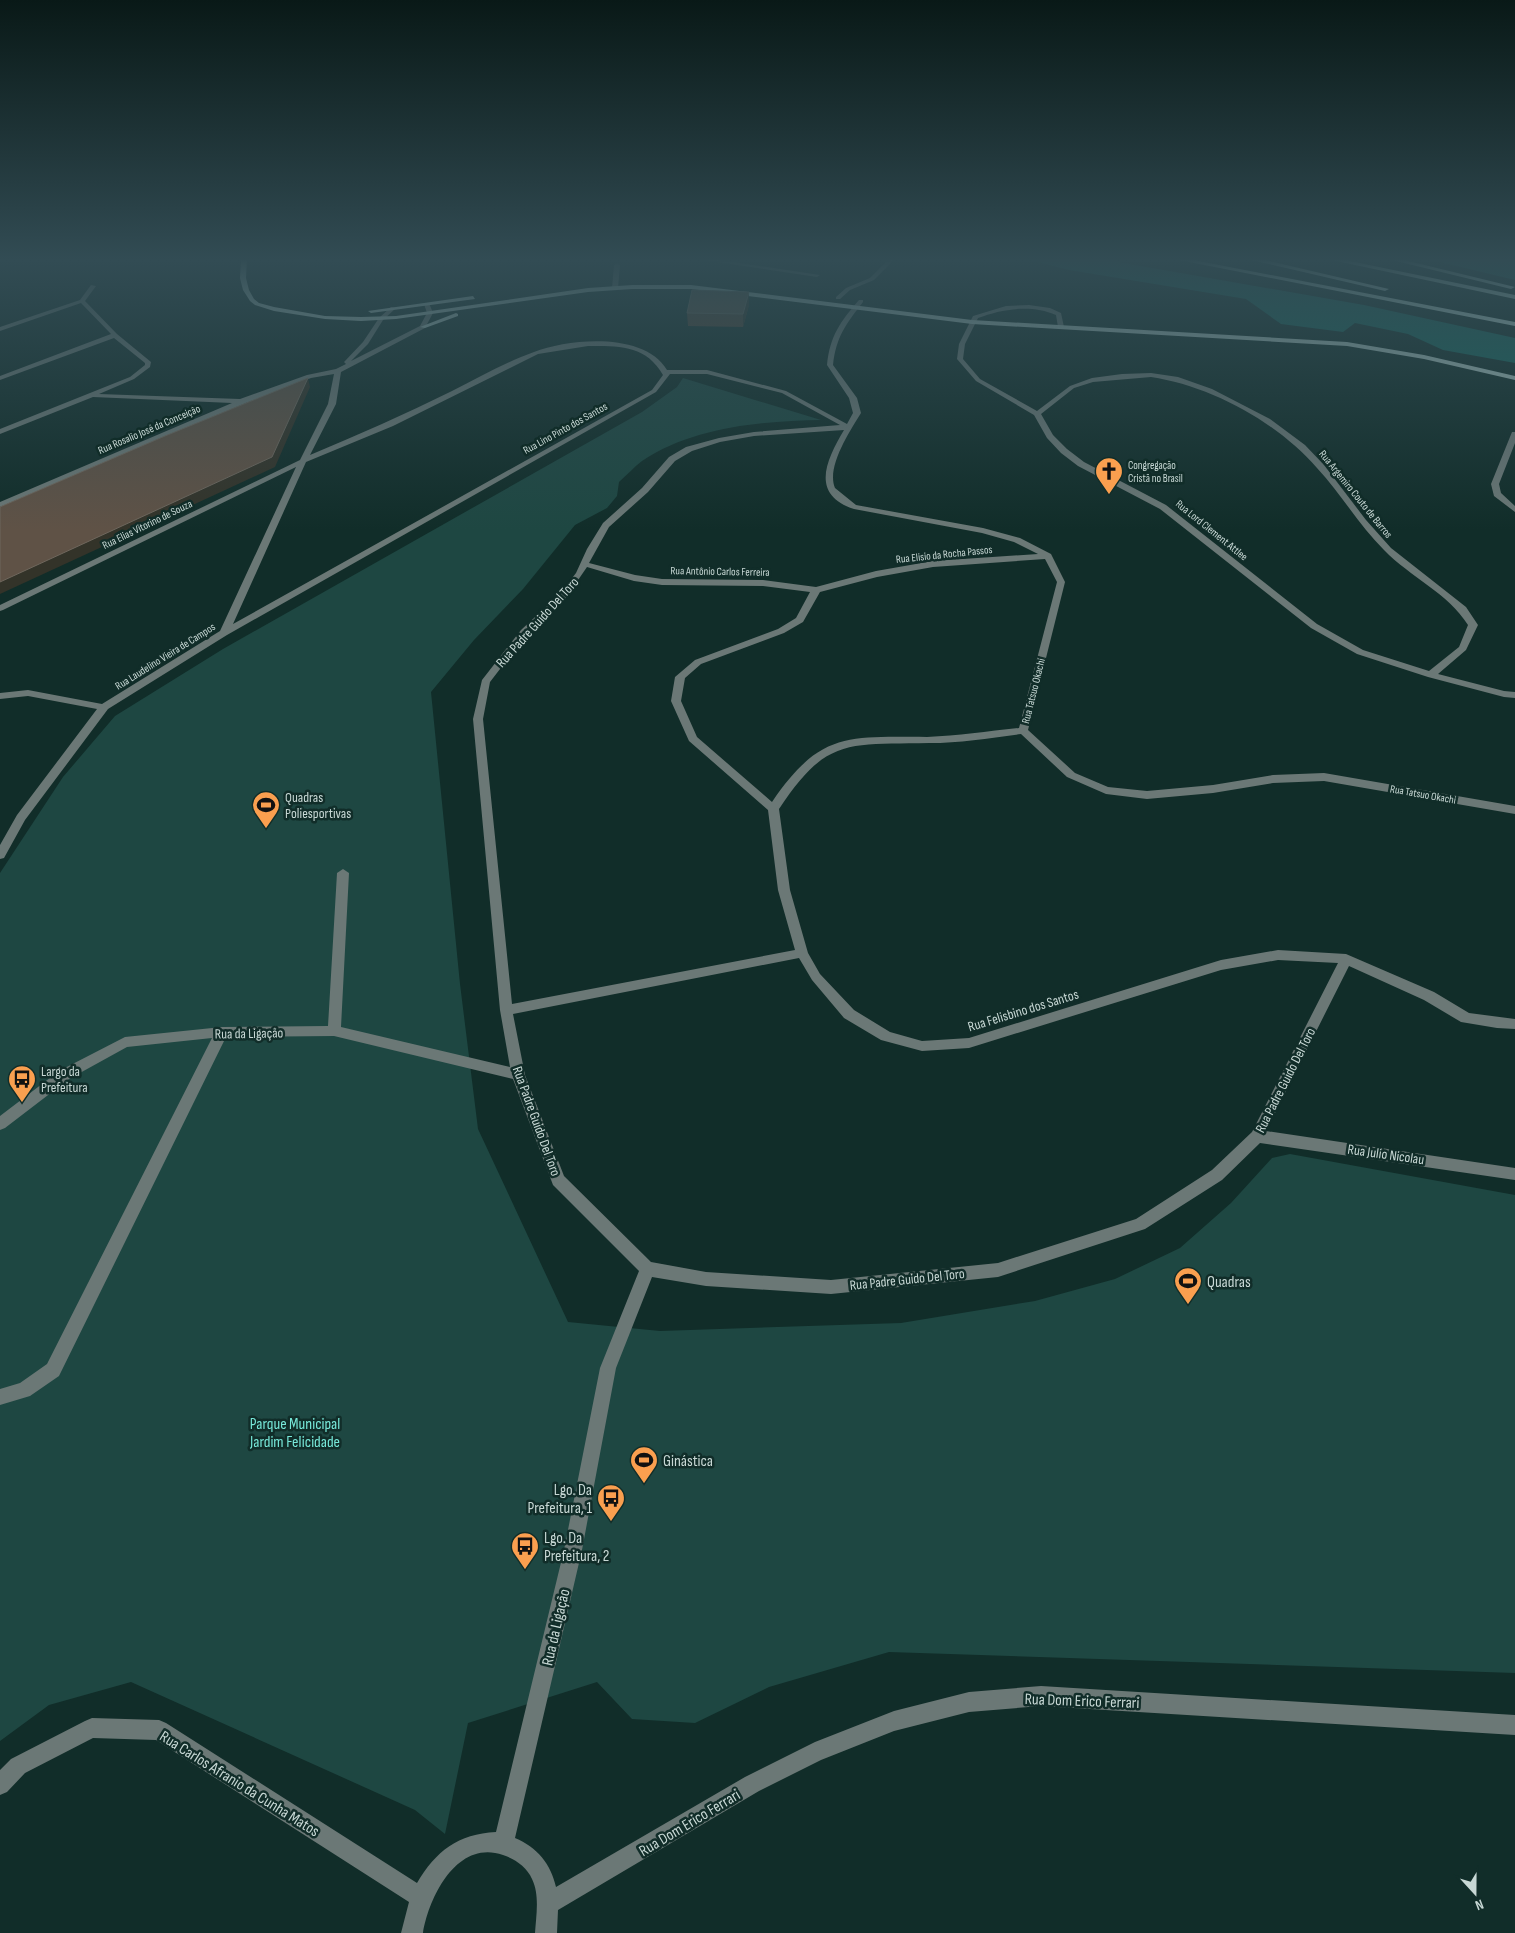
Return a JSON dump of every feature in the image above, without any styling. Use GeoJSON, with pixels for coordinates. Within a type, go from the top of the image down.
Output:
{"type":"FeatureCollection","features":[{"type":"Feature","properties":{"kind":"main road"},"geometry":{"type":"LineString","coordinates":[[1378,349],[1424,357],[1515,378]]}},
{"type":"Feature","properties":{"kind":"main road"},"geometry":{"type":"LineString","coordinates":[[1412,349],[1515,372]]}},
{"type":"Feature","properties":{"kind":"street"},"geometry":{"type":"LineString","coordinates":[[0,378],[77,349]]}},
{"type":"Feature","properties":{"kind":"street"},"geometry":{"type":"LineString","coordinates":[[0,432],[132,378],[148,366],[148,362],[132,349]]}},
{"type":"Feature","properties":{"kind":"street"},"geometry":{"type":"LineString","coordinates":[[338,371],[360,349]]}},
{"type":"Feature","properties":{"kind":"street","name":"Rua Rosalio José da Conceição"},"geometry":{"type":"LineString","coordinates":[[0,505],[243,401],[309,376],[338,371],[380,349]]}},
{"type":"Feature","properties":{"kind":"street"},"geometry":{"type":"LineString","coordinates":[[303,461],[390,424],[536,353],[549,349]]}},
{"type":"Feature","properties":{"kind":"street"},"geometry":{"type":"LineString","coordinates":[[635,349],[651,354],[664,365],[666,372],[707,372],[784,392],[848,427]]}},
{"type":"Feature","properties":{"kind":"street"},"geometry":{"type":"LineString","coordinates":[[832,349],[830,365],[852,398],[856,413],[828,472],[829,485],[838,497],[854,507],[983,531],[1017,540],[1048,556]]}},
{"type":"Feature","properties":{"kind":"street","name":"Rua Lord Clement Attlee"},"geometry":{"type":"LineString","coordinates":[[961,349],[960,359],[978,380],[1037,414],[1050,436],[1064,451],[1076,460],[1163,507],[1314,626],[1360,652],[1431,676],[1515,695]]}},
{"type":"Feature","properties":{"kind":"street","name":"Rua Laudelino Vieira de Campos"},"geometry":{"type":"LineString","coordinates":[[0,855],[21,818],[104,707],[224,633],[303,461],[332,404],[338,371]]}},
{"type":"Feature","properties":{"kind":"street","name":"Rua Lino Pinto dos Santos"},"geometry":{"type":"LineString","coordinates":[[224,633],[654,391],[667,375],[666,372]]}},
{"type":"Feature","properties":{"kind":"street","name":"Rua Argemiro Couto de Barros"},"geometry":{"type":"LineString","coordinates":[[1037,414],[1072,387],[1092,380],[1151,375],[1178,380],[1210,390],[1267,421],[1302,447],[1321,467],[1363,522],[1388,550],[1463,608],[1473,625],[1463,648],[1431,676]]}},
{"type":"Feature","properties":{"kind":"street"},"geometry":{"type":"LineString","coordinates":[[91,396],[243,401]]}},
{"type":"Feature","properties":{"kind":"street","name":"Rua Padre Guido Del Toro"},"geometry":{"type":"LineString","coordinates":[[848,427],[754,434],[719,440],[689,449],[672,459],[644,490],[606,525],[591,548],[580,574],[562,597],[524,632],[485,682],[478,718],[506,1010],[518,1075],[558,1180],[647,1269],[706,1279],[831,1287],[998,1270],[1140,1224],[1217,1175],[1257,1136],[1346,959]]}},
{"type":"Feature","properties":{"kind":"street"},"geometry":{"type":"LineString","coordinates":[[1515,434],[1495,484],[1497,494],[1515,510]]}},
{"type":"Feature","properties":{"kind":"street","name":"Rua Elias Vitorino de Souza"},"geometry":{"type":"LineString","coordinates":[[0,608],[303,461]]}},
{"type":"Feature","properties":{"kind":"street","name":"Rua Elisio da Rocha Passos"},"geometry":{"type":"LineString","coordinates":[[816,590],[876,574],[933,564],[1048,556]]}},
{"type":"Feature","properties":{"kind":"street","name":"Rua Tatsuo Okachi"},"geometry":{"type":"LineString","coordinates":[[1048,556],[1061,582],[1023,731],[1071,775],[1106,790],[1147,795],[1213,789],[1273,779],[1324,777],[1515,810]]}},
{"type":"Feature","properties":{"kind":"street","name":"Rua Antônio Carlos Ferreira"},"geometry":{"type":"LineString","coordinates":[[585,564],[634,578],[662,582],[764,583],[816,590]]}},
{"type":"Feature","properties":{"kind":"street"},"geometry":{"type":"LineString","coordinates":[[816,590],[800,620],[781,631],[698,662],[680,677],[676,701],[693,738],[773,809],[794,778],[822,754],[844,745],[868,741],[929,740],[1023,731]]}},
{"type":"Feature","properties":{"kind":"street"},"geometry":{"type":"LineString","coordinates":[[0,696],[28,693],[104,707]]}},
{"type":"Feature","properties":{"kind":"street","name":"Rua Felisbino dos Santos"},"geometry":{"type":"LineString","coordinates":[[773,809],[784,890],[802,953],[816,977],[849,1014],[886,1036],[922,1046],[969,1043],[1221,965],[1278,955],[1346,959],[1429,996],[1466,1018],[1496,1024],[1515,1024]]}},
{"type":"Feature","properties":{"kind":"street"},"geometry":{"type":"LineString","coordinates":[[334,1031],[343,873]]}},
{"type":"Feature","properties":{"kind":"street"},"geometry":{"type":"LineString","coordinates":[[506,1010],[802,953]]}},
{"type":"Feature","properties":{"kind":"street","name":"Rua da Ligação"},"geometry":{"type":"LineString","coordinates":[[0,1124],[64,1075],[125,1042],[222,1032],[334,1031],[518,1075]]}},
{"type":"Feature","properties":{"kind":"street"},"geometry":{"type":"LineString","coordinates":[[0,1397],[24,1390],[53,1370],[222,1032]]}},
{"type":"Feature","properties":{"kind":"street","name":"Rua Julio Nicolau"},"geometry":{"type":"LineString","coordinates":[[1257,1136],[1515,1174]]}},
{"type":"Feature","properties":{"kind":"street","name":"Rua da Ligação"},"geometry":{"type":"LineString","coordinates":[[504,1842],[574,1550],[608,1368],[647,1269]]}},
{"type":"Feature","properties":{"kind":"street","name":"Rua Dom Erico Ferrari"},"geometry":{"type":"LineString","coordinates":[[547,1904],[752,1784],[815,1752],[894,1721],[969,1702],[1041,1696],[1515,1725]]}},
{"type":"Feature","properties":{"kind":"street","name":"Rua Carlos Afranio da Cunha Matos"},"geometry":{"type":"LineString","coordinates":[[0,1785],[18,1766],[92,1728],[159,1730],[420,1897]]}},
{"type":"Feature","properties":{"kind":"street"},"geometry":{"type":"LineString","coordinates":[[412,1933],[413,1918],[420,1897],[431,1878],[449,1857],[478,1843],[504,1842],[528,1855],[542,1876],[547,1904],[546,1933]]}},
{"type":"Feature","properties":{"kind":"green space"},"geometry":{"type":"Polygon","coordinates":[[[1441,349],[1515,349],[1515,363],[1441,349]]]}},
{"type":"Feature","properties":{"kind":"green space","name":"Parque Municipal Jardim Felicidade"},"geometry":{"type":"Polygon","coordinates":[[[683,378],[821,420],[751,424],[705,433],[683,440],[642,461],[619,482],[617,496],[607,508],[575,525],[523,589],[474,640],[431,692],[460,984],[478,1129],[568,1322],[660,1331],[901,1323],[1035,1301],[1115,1279],[1180,1248],[1231,1203],[1272,1158],[1290,1154],[1515,1195],[1515,1673],[889,1652],[769,1687],[695,1723],[632,1719],[597,1682],[468,1723],[445,1834],[415,1810],[131,1682],[49,1705],[0,1741],[0,873],[63,777],[115,716],[223,649],[642,412],[677,387],[683,378]]]}},
{"type":"Feature","properties":{"kind":"building"},"geometry":{"type":"Polygon","coordinates":[[[308,378],[272,457],[0,582],[0,507],[165,436],[308,378]]]}},
{"type":"Feature","properties":{"kind":"place","name":"Congregação Cristã no Brasil"},"geometry":{"type":"Point","coordinates":[1109,495]}},
{"type":"Feature","properties":{"kind":"place","name":"Quadras Poliesportivas"},"geometry":{"type":"Point","coordinates":[266,829]}},
{"type":"Feature","properties":{"kind":"place","name":"Largo da Prefeitura"},"geometry":{"type":"Point","coordinates":[22,1103]}},
{"type":"Feature","properties":{"kind":"place","name":"Quadras"},"geometry":{"type":"Point","coordinates":[1188,1305]}},
{"type":"Feature","properties":{"kind":"place","name":"Ginástica"},"geometry":{"type":"Point","coordinates":[644,1484]}},
{"type":"Feature","properties":{"kind":"place","name":"Lgo. Da Prefeitura, 1"},"geometry":{"type":"Point","coordinates":[611,1522]}},
{"type":"Feature","properties":{"kind":"place","name":"Lgo. Da Prefeitura, 2"},"geometry":{"type":"Point","coordinates":[525,1570]}}]}
